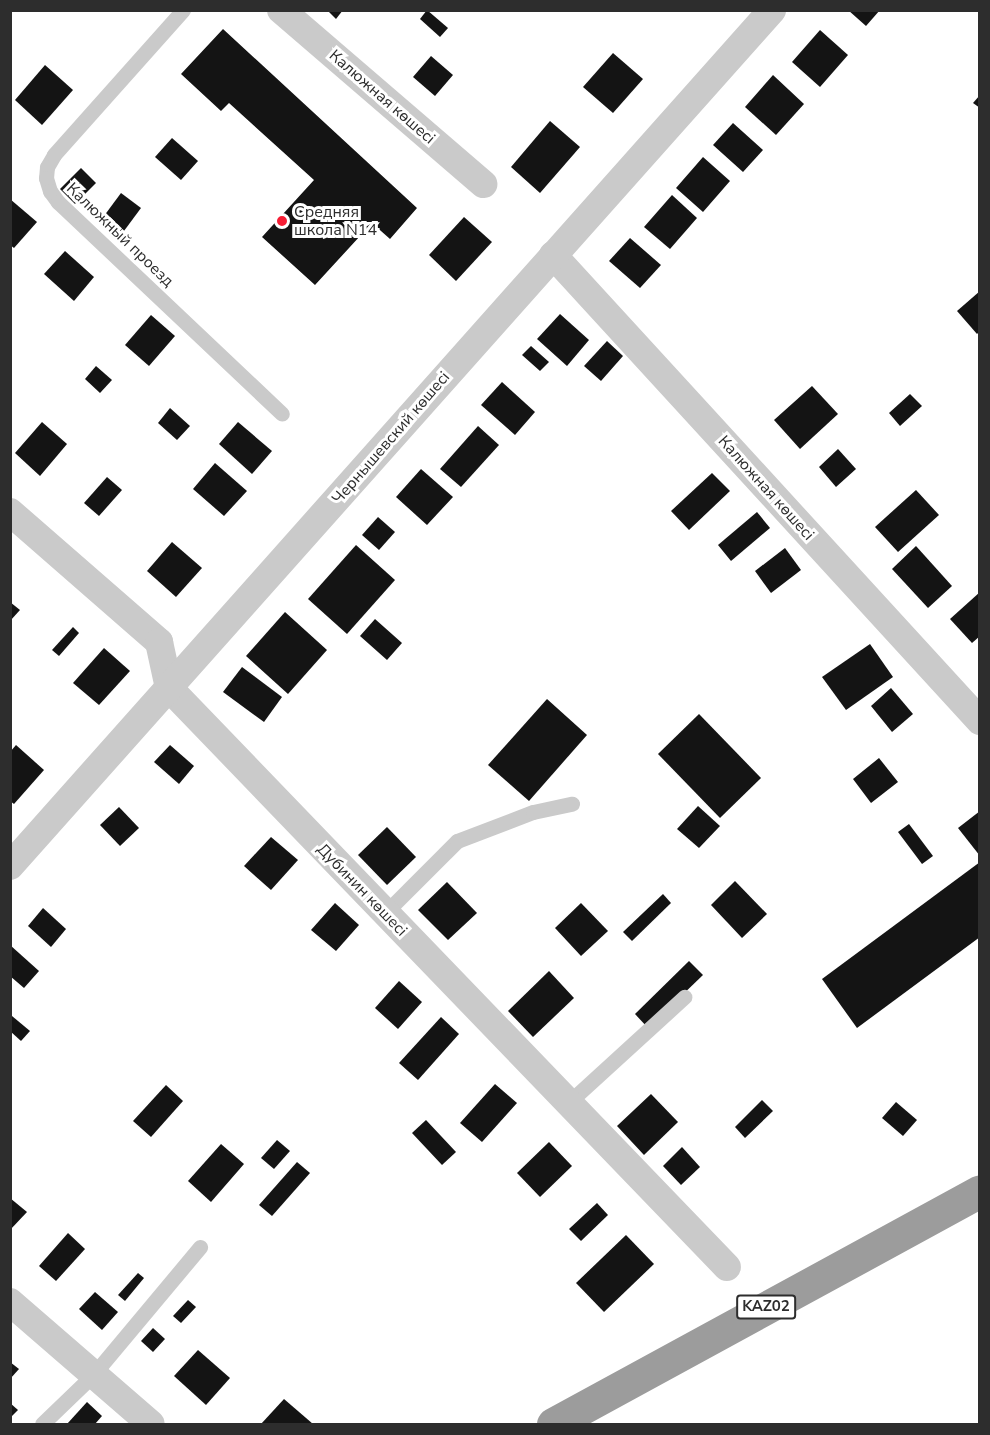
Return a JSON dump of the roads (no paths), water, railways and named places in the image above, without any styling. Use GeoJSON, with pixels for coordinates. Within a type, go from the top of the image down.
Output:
{"type":"FeatureCollection","features":[{"type":"Feature","properties":{"kind":"highway","name":"KAZ02"},"geometry":{"type":"LineString","coordinates":[[553,1425],[980,1191]]}},
{"type":"Feature","properties":{"kind":"street","name":"Калюжная көшесі"},"geometry":{"type":"LineString","coordinates":[[281,10],[483,184]]}},
{"type":"Feature","properties":{"kind":"street","name":"Чернышевский көшесі"},"geometry":{"type":"LineString","coordinates":[[10,866],[772,10]]}},
{"type":"Feature","properties":{"kind":"street","name":"Калюжная көшесі"},"geometry":{"type":"LineString","coordinates":[[553,255],[980,721]]}},
{"type":"Feature","properties":{"kind":"street"},"geometry":{"type":"LineString","coordinates":[[10,512],[159,642],[169,688]]}},
{"type":"Feature","properties":{"kind":"street","name":"Дубинин көшесі"},"geometry":{"type":"LineString","coordinates":[[169,688],[567,1104],[727,1267]]}},
{"type":"Feature","properties":{"kind":"street"},"geometry":{"type":"LineString","coordinates":[[10,1302],[151,1425]]}},
{"type":"Feature","properties":{"kind":"lane","name":"Калюжный проезд"},"geometry":{"type":"LineString","coordinates":[[183,10],[54,155],[47,166],[48,184],[58,202],[282,414]]}},
{"type":"Feature","properties":{"kind":"lane"},"geometry":{"type":"LineString","coordinates":[[385,914],[457,841],[533,812],[572,804]]}},
{"type":"Feature","properties":{"kind":"lane"},"geometry":{"type":"LineString","coordinates":[[567,1104],[684,997]]}},
{"type":"Feature","properties":{"kind":"lane"},"geometry":{"type":"LineString","coordinates":[[42,1425],[93,1375],[200,1247]]}},
{"type":"Feature","properties":{"kind":"place","name":"Средняя школа N14"},"geometry":{"type":"Point","coordinates":[282,221]}}]}
